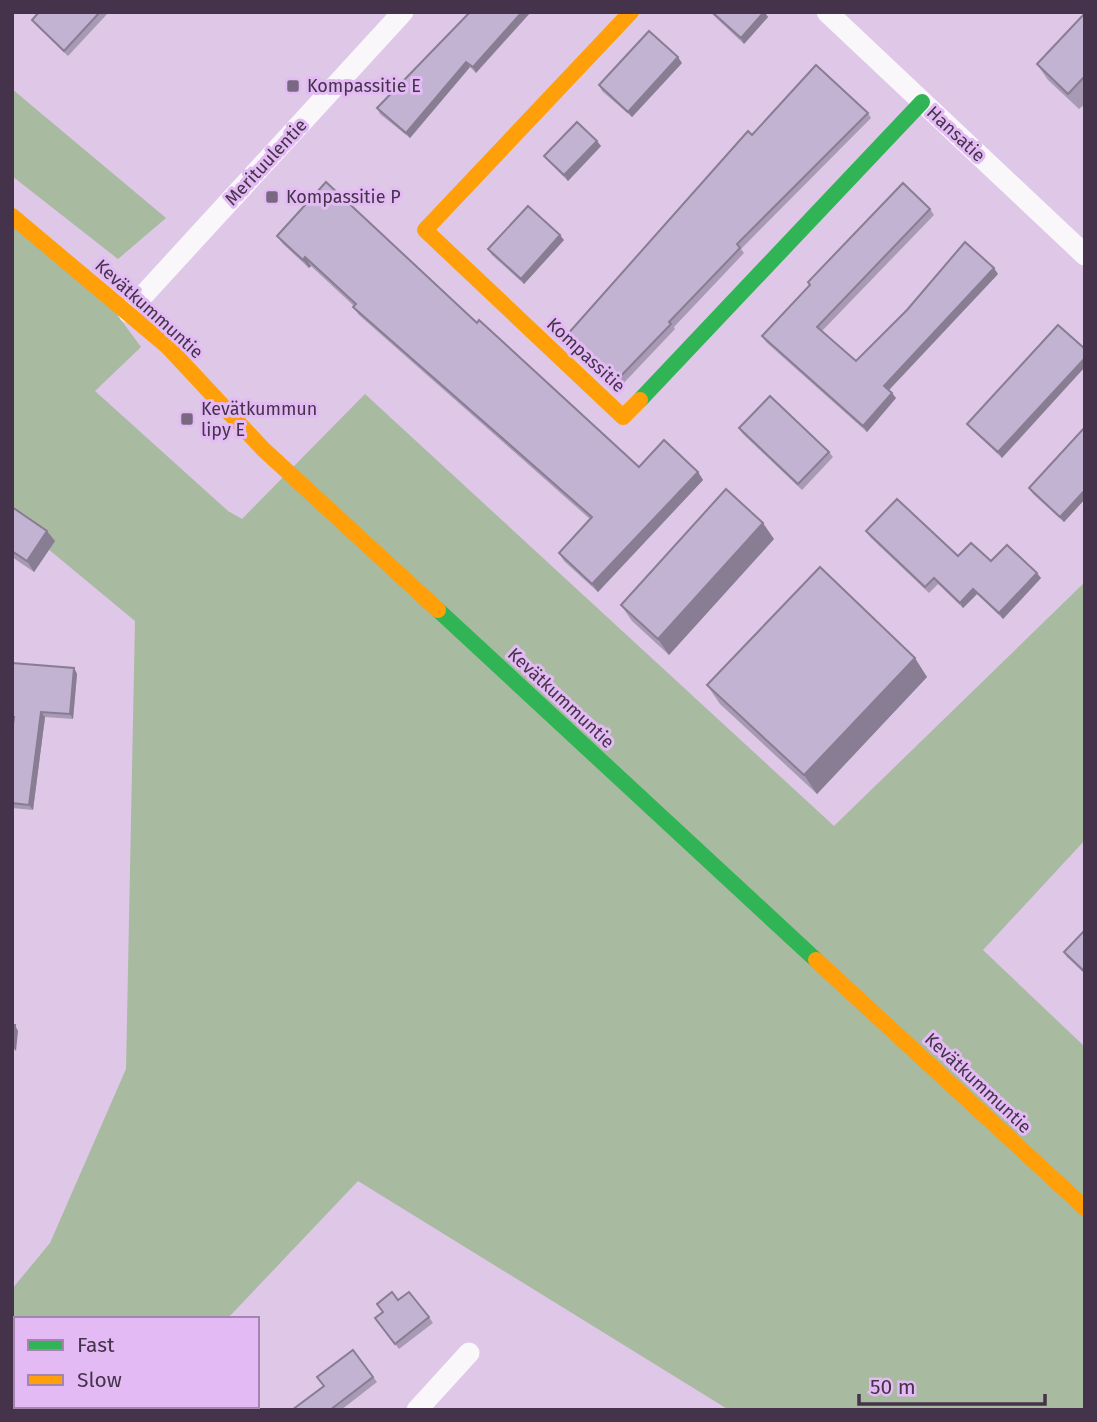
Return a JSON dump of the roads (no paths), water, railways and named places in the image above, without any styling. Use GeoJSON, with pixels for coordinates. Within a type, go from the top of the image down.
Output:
{"type":"FeatureCollection","features":[{"type":"Feature","properties":{"kind":"street","name":"Merituulentie"},"geometry":{"type":"LineString","coordinates":[[128,312],[403,12]]}},
{"type":"Feature","properties":{"kind":"street","name":"Kompassitie"},"geometry":{"type":"LineString","coordinates":[[631,12],[425,230],[623,417],[922,102]]}},
{"type":"Feature","properties":{"kind":"street","name":"Hansatie"},"geometry":{"type":"LineString","coordinates":[[827,12],[1085,255]]}},
{"type":"Feature","properties":{"kind":"street","name":"Kevätkummuntie"},"geometry":{"type":"LineString","coordinates":[[12,216],[167,346],[263,449],[1085,1208]]}},
{"type":"Feature","properties":{"kind":"street"},"geometry":{"type":"LineString","coordinates":[[417,1410],[469,1353]]}},
{"type":"Feature","properties":{"kind":"place","name":"Kompassitie E"},"geometry":{"type":"Point","coordinates":[293,86]}},
{"type":"Feature","properties":{"kind":"place","name":"Kompassitie P"},"geometry":{"type":"Point","coordinates":[272,197]}},
{"type":"Feature","properties":{"kind":"place","name":"Kevätkummun lipy E"},"geometry":{"type":"Point","coordinates":[187,419]}}]}
